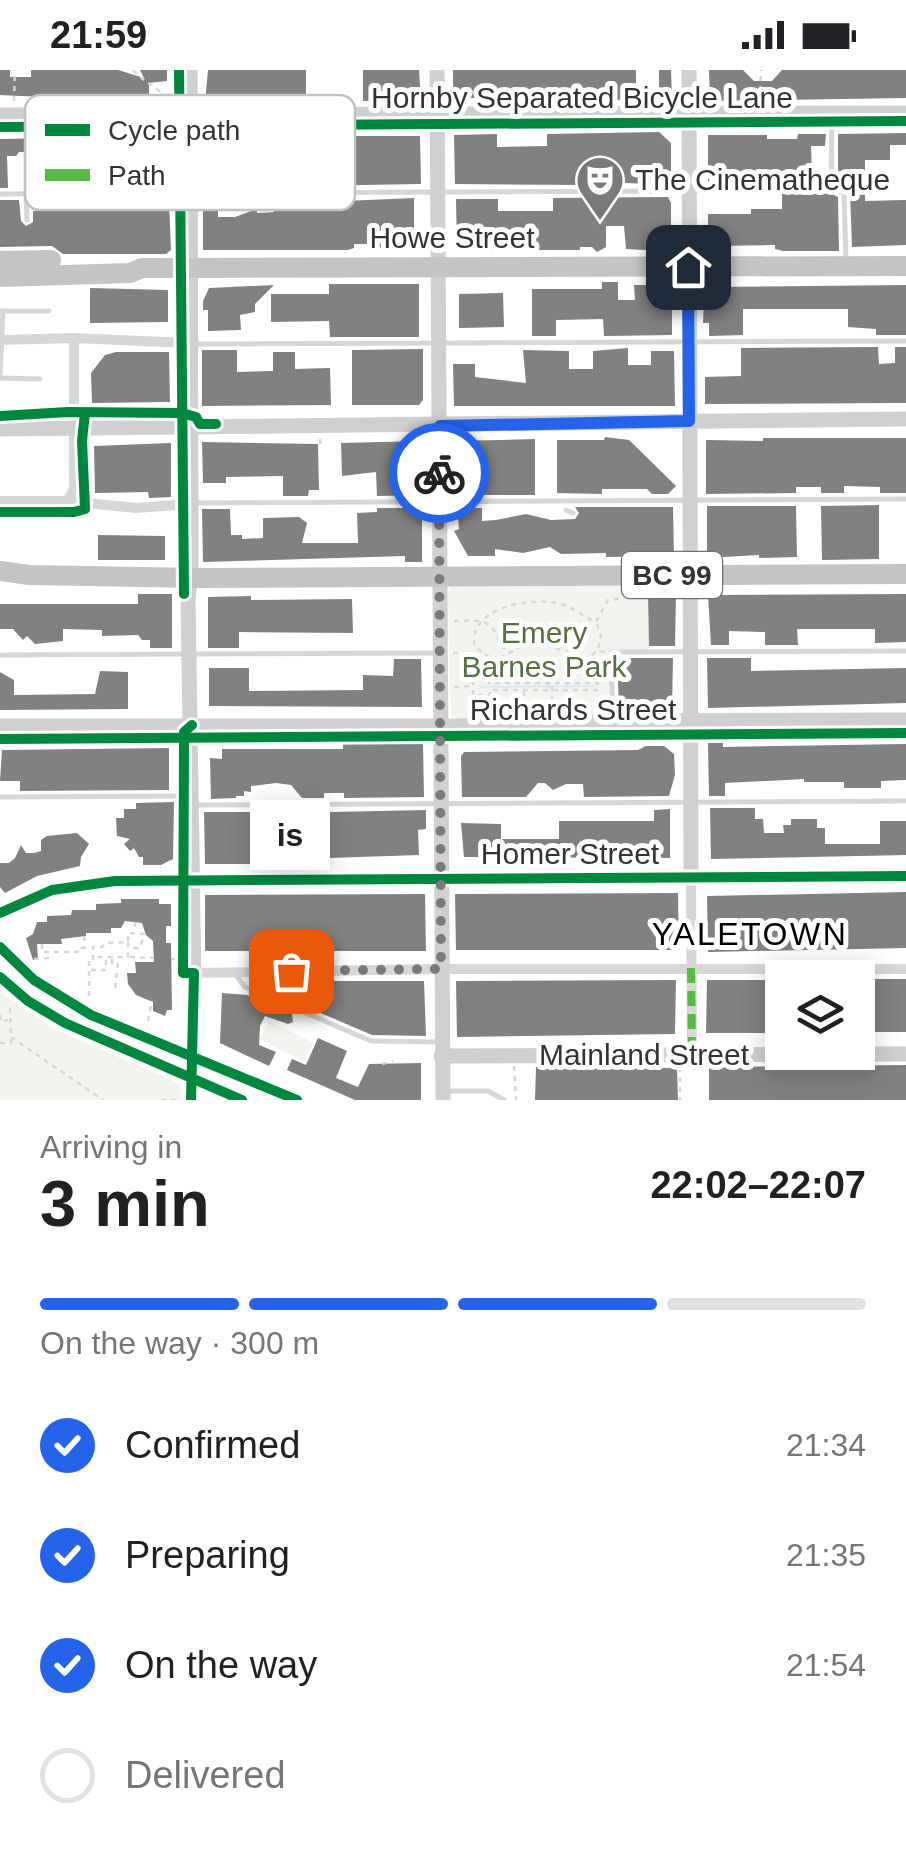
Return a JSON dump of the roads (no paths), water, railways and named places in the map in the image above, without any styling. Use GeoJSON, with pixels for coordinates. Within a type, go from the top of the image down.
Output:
{"type":"FeatureCollection","features":[{"type":"Feature","properties":{"kind":"highway"},"geometry":{"type":"LineString","coordinates":[[0,261],[26,254],[130,263],[142,268]]}},
{"type":"Feature","properties":{"kind":"highway","name":"Howe Street"},"geometry":{"type":"LineString","coordinates":[[0,277],[130,272],[142,268],[906,266]]}},
{"type":"Feature","properties":{"kind":"highway","name":"BC 99"},"geometry":{"type":"LineString","coordinates":[[0,571],[190,578],[906,574]]}},
{"type":"Feature","properties":{"kind":"highway"},"geometry":{"type":"LineString","coordinates":[[0,585],[135,588],[149,577]]}},
{"type":"Feature","properties":{"kind":"street"},"geometry":{"type":"LineString","coordinates":[[184,95],[190,70]]}},
{"type":"Feature","properties":{"kind":"street"},"geometry":{"type":"LineString","coordinates":[[437,70],[438,577],[446,653],[440,726],[443,1096]]}},
{"type":"Feature","properties":{"kind":"street"},"geometry":{"type":"LineString","coordinates":[[686,1059],[692,968],[689,70]]}},
{"type":"Feature","properties":{"kind":"street"},"geometry":{"type":"LineString","coordinates":[[355,112],[906,112]]}},
{"type":"Feature","properties":{"kind":"street"},"geometry":{"type":"LineString","coordinates":[[0,115],[25,114]]}},
{"type":"Feature","properties":{"kind":"street"},"geometry":{"type":"LineString","coordinates":[[189,210],[194,972],[191,1100]]}},
{"type":"Feature","properties":{"kind":"street"},"geometry":{"type":"LineString","coordinates":[[1,340],[74,338],[188,343]]}},
{"type":"Feature","properties":{"kind":"street"},"geometry":{"type":"LineString","coordinates":[[67,501],[74,489],[74,338]]}},
{"type":"Feature","properties":{"kind":"street"},"geometry":{"type":"LineString","coordinates":[[0,429],[189,424],[440,426],[906,420]]}},
{"type":"Feature","properties":{"kind":"street"},"geometry":{"type":"LineString","coordinates":[[0,501],[67,501],[136,508],[189,504]]}},
{"type":"Feature","properties":{"kind":"street","name":"Richards Street"},"geometry":{"type":"LineString","coordinates":[[0,726],[906,720]]}},
{"type":"Feature","properties":{"kind":"street","name":"Homer Street"},"geometry":{"type":"LineString","coordinates":[[0,913],[35,895],[66,886],[116,881],[906,876]]}},
{"type":"Feature","properties":{"kind":"street"},"geometry":{"type":"LineString","coordinates":[[0,948],[50,992],[91,1015],[297,1100]]}},
{"type":"Feature","properties":{"kind":"street"},"geometry":{"type":"LineString","coordinates":[[194,972],[906,969]]}},
{"type":"Feature","properties":{"kind":"street"},"geometry":{"type":"LineString","coordinates":[[0,978],[65,1023],[242,1100]]}},
{"type":"Feature","properties":{"kind":"street","name":"Mainland Street"},"geometry":{"type":"LineString","coordinates":[[441,1049],[686,1059],[906,1054]]}},
{"type":"Feature","properties":{"kind":"lane"},"geometry":{"type":"LineString","coordinates":[[831,188],[832,112]]}},
{"type":"Feature","properties":{"kind":"lane"},"geometry":{"type":"LineString","coordinates":[[355,193],[831,188],[844,194],[846,266]]}},
{"type":"Feature","properties":{"kind":"lane"},"geometry":{"type":"LineString","coordinates":[[27,210],[27,220]]}},
{"type":"Feature","properties":{"kind":"lane"},"geometry":{"type":"LineString","coordinates":[[40,380],[1,378],[1,311],[49,312]]}},
{"type":"Feature","properties":{"kind":"lane"},"geometry":{"type":"LineString","coordinates":[[188,343],[906,341]]}},
{"type":"Feature","properties":{"kind":"lane"},"geometry":{"type":"LineString","coordinates":[[189,504],[906,499]]}},
{"type":"Feature","properties":{"kind":"lane"},"geometry":{"type":"LineString","coordinates":[[613,721],[612,652],[906,652]]}},
{"type":"Feature","properties":{"kind":"lane"},"geometry":{"type":"LineString","coordinates":[[0,654],[446,653]]}},
{"type":"Feature","properties":{"kind":"lane"},"geometry":{"type":"LineString","coordinates":[[0,797],[440,804],[906,800]]}},
{"type":"Feature","properties":{"kind":"lane","name":"Mainland Street"},"geometry":{"type":"LineString","coordinates":[[234,972],[245,988],[371,1042],[441,1049]]}},
{"type":"Feature","properties":{"kind":"lane"},"geometry":{"type":"LineString","coordinates":[[443,1096],[488,1091],[504,1100]]}},
{"type":"Feature","properties":{"kind":"waterway"},"geometry":{"type":"LineString","coordinates":[[481,687],[595,686]]}},
{"type":"Feature","properties":{"kind":"place","name":"The Cinematheque"},"geometry":{"type":"Point","coordinates":[600,222]}},
{"type":"Feature","properties":{"kind":"place","name":"is"},"geometry":{"type":"Point","coordinates":[291,971]}},
{"type":"Feature","properties":{"kind":"district","name":"YALETOWN"},"geometry":{"type":"Point","coordinates":[750,934]}},
{"type":"Feature","properties":{"kind":"park label","name":"Emery Barnes Park"},"geometry":{"type":"Point","coordinates":[544,650]}}]}
